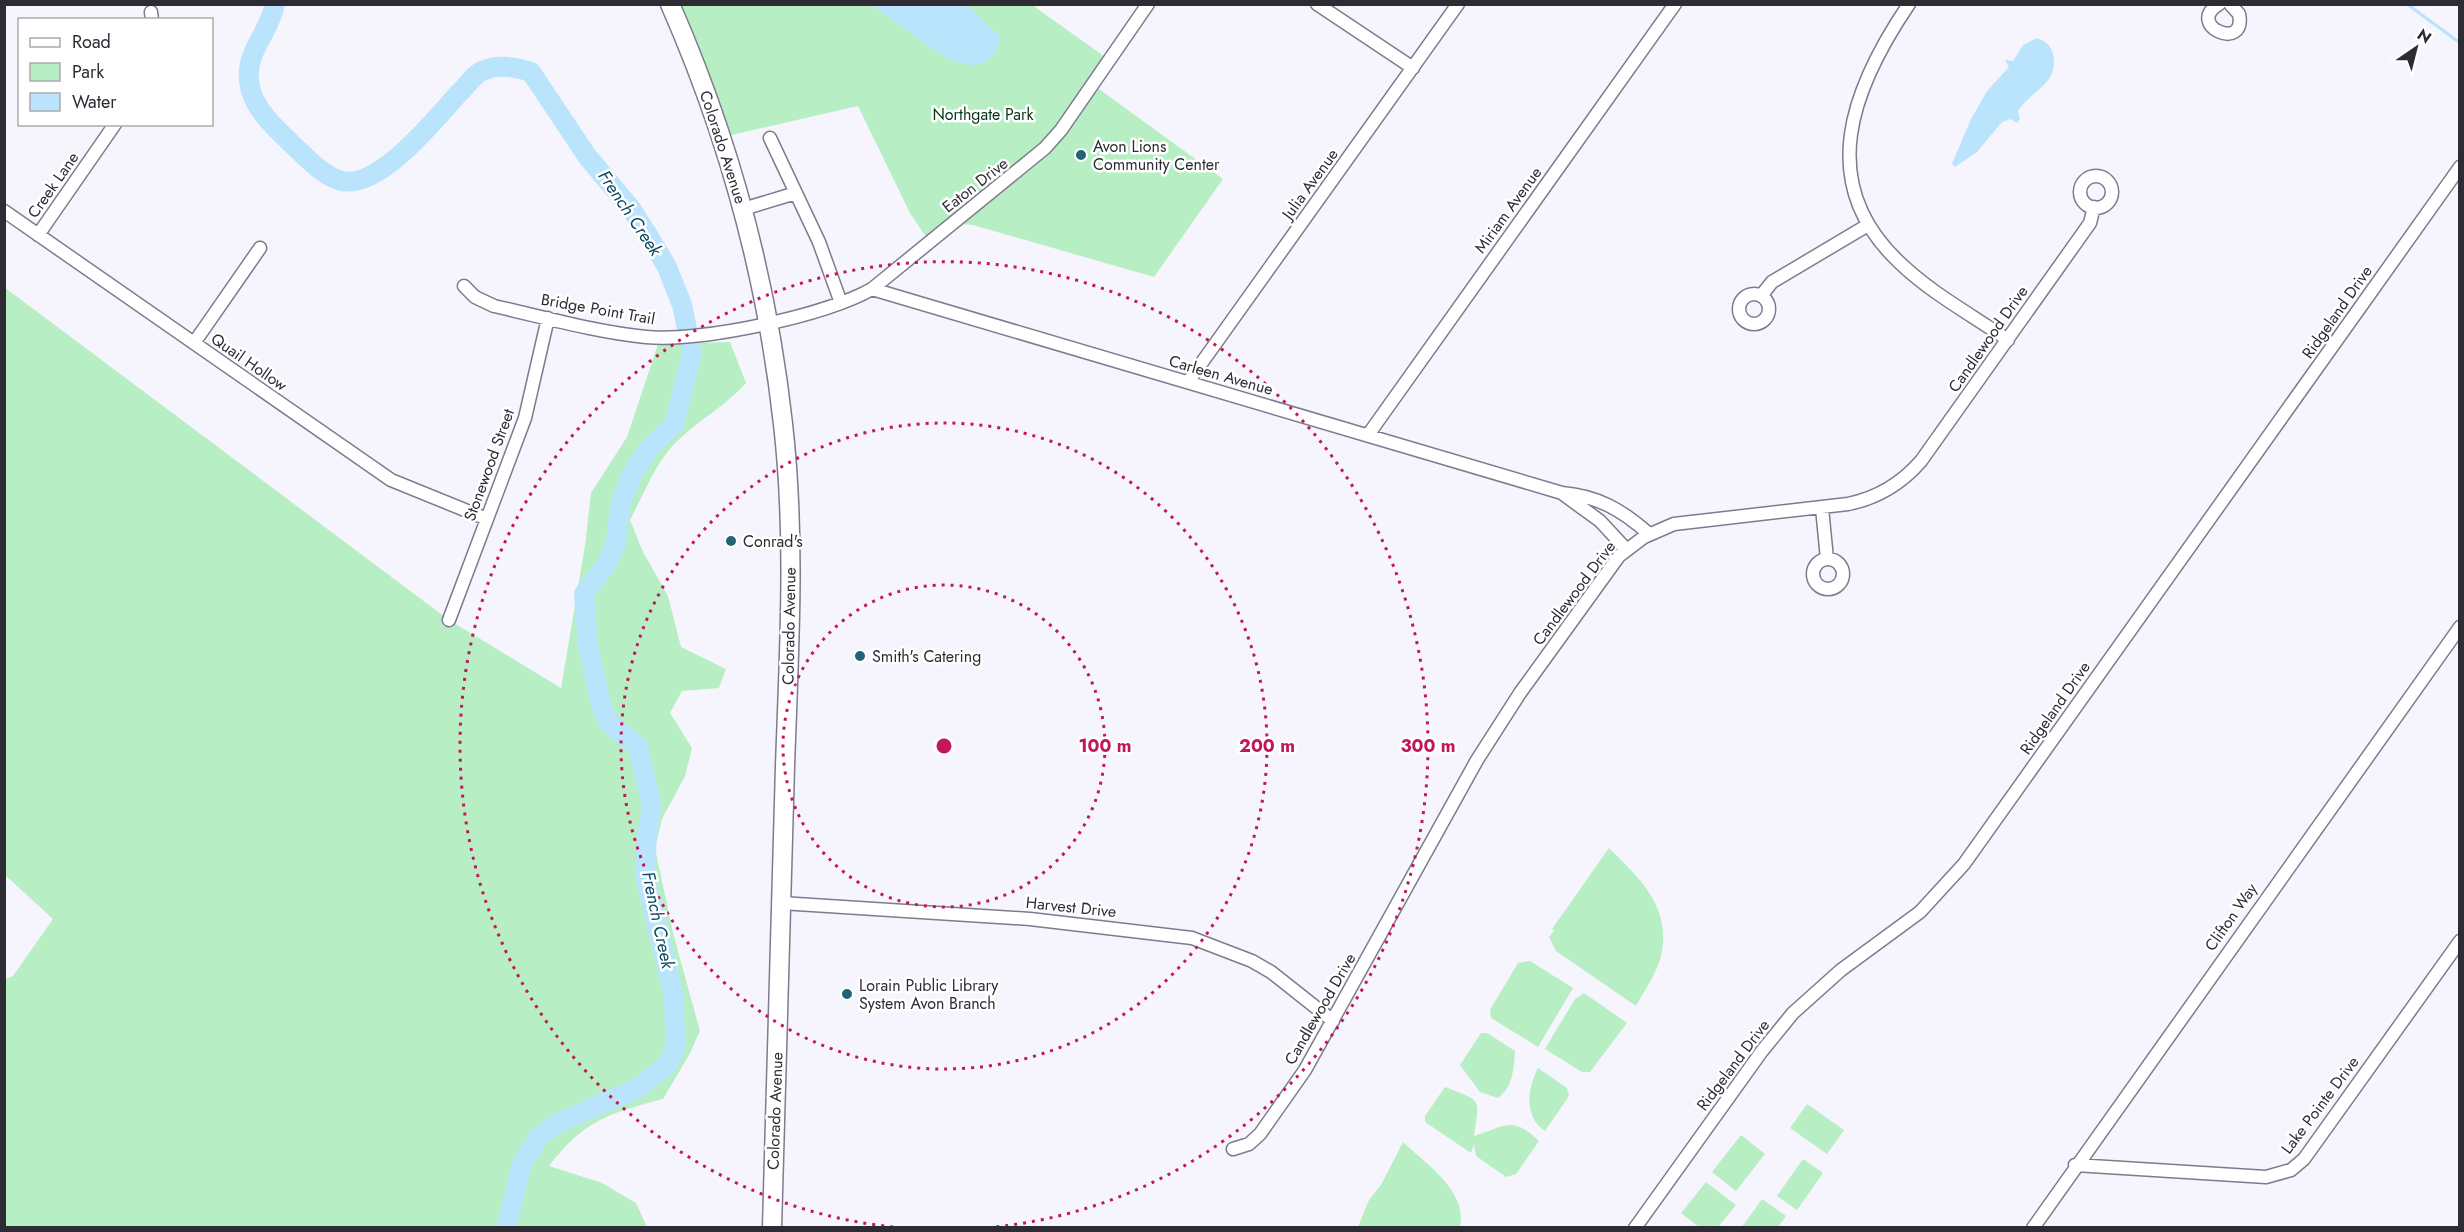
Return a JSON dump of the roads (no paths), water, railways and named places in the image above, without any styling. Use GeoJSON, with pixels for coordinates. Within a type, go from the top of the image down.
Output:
{"type":"FeatureCollection","features":[{"type":"Feature","properties":{"kind":"main road","name":"Colorado Avenue"},"geometry":{"type":"LineString","coordinates":[[669,4],[703,85],[743,209],[769,324],[784,426],[791,585],[772,1227]]}},
{"type":"Feature","properties":{"kind":"street","name":"Eaton Drive"},"geometry":{"type":"LineString","coordinates":[[769,324],[841,303],[872,289],[1045,148],[1061,130],[1148,4]]}},
{"type":"Feature","properties":{"kind":"street"},"geometry":{"type":"LineString","coordinates":[[1317,4],[1413,68]]}},
{"type":"Feature","properties":{"kind":"street","name":"Julia Avenue"},"geometry":{"type":"LineString","coordinates":[[1188,382],[1458,4]]}},
{"type":"Feature","properties":{"kind":"street","name":"Miriam Avenue"},"geometry":{"type":"LineString","coordinates":[[1368,435],[1675,4]]}},
{"type":"Feature","properties":{"kind":"street"},"geometry":{"type":"LineString","coordinates":[[1909,4],[1863,86],[1851,119],[1848,152],[1850,176],[1857,202],[1868,225],[1883,246],[1909,271],[2008,340]]}},
{"type":"Feature","properties":{"kind":"street"},"geometry":{"type":"LineString","coordinates":[[2219,4],[2211,11],[2210,21],[2214,30],[2223,34],[2233,32],[2240,24],[2239,14],[2230,4]]}},
{"type":"Feature","properties":{"kind":"street","name":"Creek Lane"},"geometry":{"type":"LineString","coordinates":[[38,235],[114,126]]}},
{"type":"Feature","properties":{"kind":"street"},"geometry":{"type":"LineString","coordinates":[[770,138],[822,251],[841,303]]}},
{"type":"Feature","properties":{"kind":"street","name":"Ridgeland Drive"},"geometry":{"type":"LineString","coordinates":[[1635,1227],[1762,1051],[1793,1013],[1841,970],[1920,912],[1964,864],[2460,167]]}},
{"type":"Feature","properties":{"kind":"street"},"geometry":{"type":"LineString","coordinates":[[743,209],[796,193]]}},
{"type":"Feature","properties":{"kind":"street","name":"Candlewood Drive"},"geometry":{"type":"LineString","coordinates":[[1233,1149],[1254,1140],[1268,1124],[1305,1070],[1482,751],[1520,693],[1614,562],[1626,549],[1649,534],[1685,521],[1822,508],[1857,502],[1894,487],[1922,461],[2090,223],[2094,207]]}},
{"type":"Feature","properties":{"kind":"street","name":"Quail Hollow"},"geometry":{"type":"LineString","coordinates":[[4,211],[398,484],[486,519]]}},
{"type":"Feature","properties":{"kind":"street"},"geometry":{"type":"LineString","coordinates":[[1761,296],[1772,282],[1868,225]]}},
{"type":"Feature","properties":{"kind":"street"},"geometry":{"type":"LineString","coordinates":[[194,343],[260,248]]}},
{"type":"Feature","properties":{"kind":"street","name":"Bridge Point Trail"},"geometry":{"type":"LineString","coordinates":[[464,286],[475,297],[487,303],[634,336],[673,336],[769,324]]}},
{"type":"Feature","properties":{"kind":"street","name":"Carleen Avenue"},"geometry":{"type":"LineString","coordinates":[[872,289],[1562,493],[1588,496],[1604,501],[1625,514],[1649,534]]}},
{"type":"Feature","properties":{"kind":"street","name":"Stonewood Street"},"geometry":{"type":"LineString","coordinates":[[449,620],[527,411],[548,318]]}},
{"type":"Feature","properties":{"kind":"street","name":"Carleen Avenue"},"geometry":{"type":"LineString","coordinates":[[1562,493],[1600,521],[1626,549]]}},
{"type":"Feature","properties":{"kind":"street"},"geometry":{"type":"LineString","coordinates":[[1822,508],[1827,559]]}},
{"type":"Feature","properties":{"kind":"street","name":"Clifton Way"},"geometry":{"type":"LineString","coordinates":[[2032,1227],[2460,627]]}},
{"type":"Feature","properties":{"kind":"street","name":"Harvest Drive"},"geometry":{"type":"LineString","coordinates":[[781,903],[1030,919],[1192,938],[1252,961],[1333,1021]]}},
{"type":"Feature","properties":{"kind":"street","name":"Lake Pointe Drive"},"geometry":{"type":"LineString","coordinates":[[2075,1165],[2266,1177],[2291,1170],[2304,1159],[2460,941]]}},
{"type":"Feature","properties":{"kind":"water"},"geometry":{"type":"Polygon","coordinates":[[[870,5],[967,5],[999,35],[996,51],[989,59],[976,65],[962,63],[929,47],[870,5]]]}},
{"type":"Feature","properties":{"kind":"water"},"geometry":{"type":"Polygon","coordinates":[[[2037,38],[2043,40],[2051,48],[2053,54],[2054,64],[2048,80],[2023,104],[2018,111],[2020,119],[2017,123],[2011,119],[2002,122],[1977,152],[1955,167],[1952,164],[1971,119],[1987,91],[2009,67],[2005,60],[2013,61],[2023,45],[2037,38]]]}},
{"type":"Feature","properties":{"kind":"waterway","name":"French Creek"},"geometry":{"type":"LineString","coordinates":[[275,4],[253,54],[249,69],[252,95],[266,117],[311,162],[323,172],[342,181],[357,181],[389,164],[406,150],[479,73],[500,67],[531,72],[587,156],[632,210],[667,267],[682,305],[692,353],[674,425],[649,448],[631,476],[620,506],[616,543],[607,563],[584,594],[588,646],[602,708],[609,723],[638,747],[652,806],[647,833],[645,876],[673,992],[676,1046],[668,1064],[638,1088],[558,1123],[539,1136],[522,1164],[506,1228]]}},
{"type":"Feature","properties":{"kind":"waterway"},"geometry":{"type":"LineString","coordinates":[[2407,4],[2460,43]]}},
{"type":"Feature","properties":{"kind":"place","name":"Avon Lions Community Center"},"geometry":{"type":"Point","coordinates":[1081,155]}},
{"type":"Feature","properties":{"kind":"place","name":"Conrad's"},"geometry":{"type":"Point","coordinates":[731,541]}},
{"type":"Feature","properties":{"kind":"place","name":"Smith's Catering"},"geometry":{"type":"Point","coordinates":[860,656]}},
{"type":"Feature","properties":{"kind":"place","name":"Lorain Public Library System Avon Branch"},"geometry":{"type":"Point","coordinates":[847,994]}},
{"type":"Feature","properties":{"kind":"park label","name":"Northgate Park"},"geometry":{"type":"Point","coordinates":[983,114]}}]}
